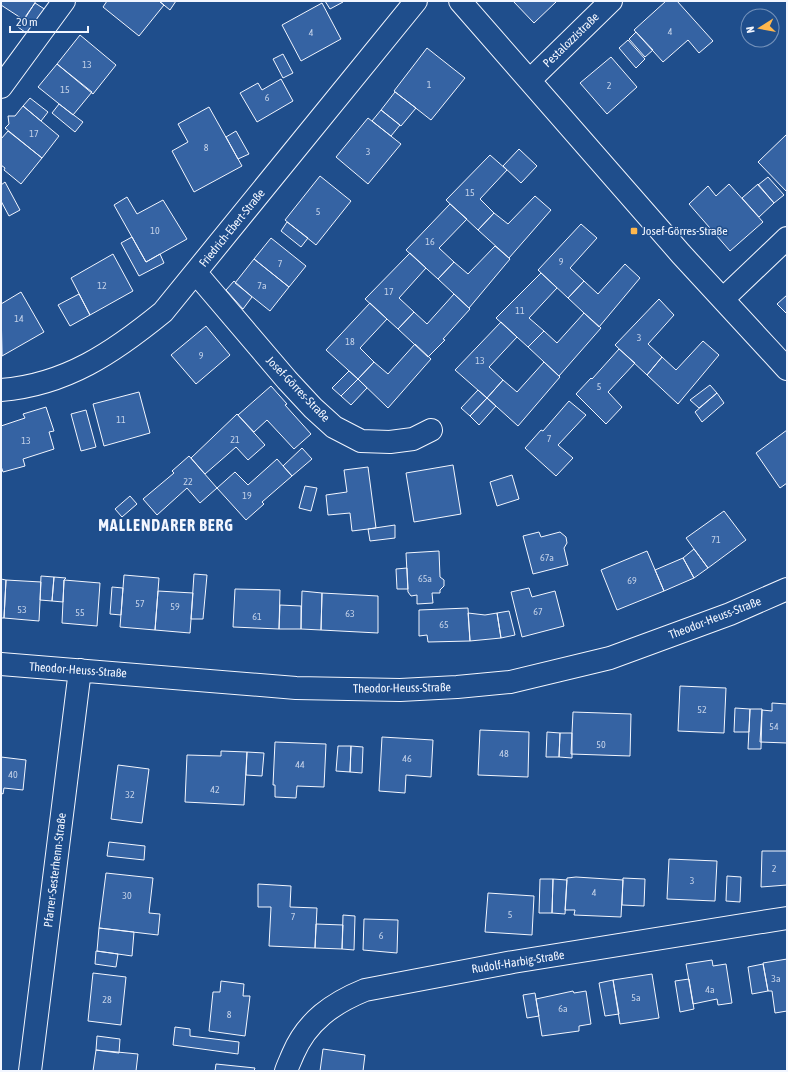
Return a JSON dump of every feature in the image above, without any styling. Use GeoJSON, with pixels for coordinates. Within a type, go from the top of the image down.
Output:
{"type":"FeatureCollection","features":[{"type":"Feature","properties":{"kind":"street"},"geometry":{"type":"LineString","coordinates":[[1,87],[64,1]]}},
{"type":"Feature","properties":{"kind":"street","name":"Friedrich-Ebert-Straße"},"geometry":{"type":"LineString","coordinates":[[1,390],[15,389],[51,380],[87,366],[129,340],[163,312],[416,1]]}},
{"type":"Feature","properties":{"kind":"street"},"geometry":{"type":"LineString","coordinates":[[460,1],[722,299],[787,369]]}},
{"type":"Feature","properties":{"kind":"street","name":"Pestalozzistraße"},"geometry":{"type":"LineString","coordinates":[[530,80],[611,1]]}},
{"type":"Feature","properties":{"kind":"street"},"geometry":{"type":"LineString","coordinates":[[722,299],[787,238]]}},
{"type":"Feature","properties":{"kind":"street","name":"Josef-Görres-Straße"},"geometry":{"type":"LineString","coordinates":[[196,273],[287,380],[313,408],[334,427],[361,441],[390,442],[413,439],[431,430]]}},
{"type":"Feature","properties":{"kind":"street","name":"Theodor-Heuss-Straße"},"geometry":{"type":"LineString","coordinates":[[1,664],[296,688],[400,690],[510,682],[610,658],[730,614],[787,589]]}},
{"type":"Feature","properties":{"kind":"street","name":"Pfarrer-Sesterhenn-Straße"},"geometry":{"type":"LineString","coordinates":[[30,1071],[80,670]]}},
{"type":"Feature","properties":{"kind":"street","name":"Rudolf-Harbig-Straße"},"geometry":{"type":"LineString","coordinates":[[286,1071],[297,1045],[309,1026],[340,1002],[365,990],[498,965],[787,918]]}},
{"type":"Feature","properties":{"kind":"building"},"geometry":{"type":"Polygon","coordinates":[[[1,1],[36,1],[24,20],[1,5],[1,1]]]}},
{"type":"Feature","properties":{"kind":"building"},"geometry":{"type":"Polygon","coordinates":[[[107,1],[159,1],[164,5],[139,36],[103,7],[107,1]]]}},
{"type":"Feature","properties":{"kind":"building"},"geometry":{"type":"Polygon","coordinates":[[[159,1],[176,1],[170,10],[159,1]]]}},
{"type":"Feature","properties":{"kind":"building"},"geometry":{"type":"Polygon","coordinates":[[[325,1],[342,1],[343,2],[330,9],[325,1]]]}},
{"type":"Feature","properties":{"kind":"building"},"geometry":{"type":"Polygon","coordinates":[[[513,1],[557,1],[534,23],[513,1]]]}},
{"type":"Feature","properties":{"kind":"building"},"geometry":{"type":"Polygon","coordinates":[[[666,1],[677,1],[713,41],[699,53],[688,40],[663,62],[634,30],[666,1]]]}},
{"type":"Feature","properties":{"kind":"building"},"geometry":{"type":"Polygon","coordinates":[[[35,3],[46,10],[29,35],[18,27],[35,3]]]}},
{"type":"Feature","properties":{"kind":"building"},"geometry":{"type":"Polygon","coordinates":[[[322,3],[341,39],[301,61],[282,25],[322,3]]]}},
{"type":"Feature","properties":{"kind":"building"},"geometry":{"type":"Polygon","coordinates":[[[636,32],[653,50],[645,57],[629,39],[636,32]]]}},
{"type":"Feature","properties":{"kind":"building"},"geometry":{"type":"Polygon","coordinates":[[[80,35],[116,65],[93,94],[57,64],[80,35]]]}},
{"type":"Feature","properties":{"kind":"building"},"geometry":{"type":"Polygon","coordinates":[[[628,40],[645,59],[636,68],[619,48],[628,40]]]}},
{"type":"Feature","properties":{"kind":"building"},"geometry":{"type":"Polygon","coordinates":[[[427,48],[465,78],[431,120],[394,91],[427,48]]]}},
{"type":"Feature","properties":{"kind":"building"},"geometry":{"type":"Polygon","coordinates":[[[283,54],[293,73],[283,78],[273,59],[283,54]]]}},
{"type":"Feature","properties":{"kind":"building"},"geometry":{"type":"Polygon","coordinates":[[[611,57],[637,87],[607,114],[580,83],[611,57]]]}},
{"type":"Feature","properties":{"kind":"building"},"geometry":{"type":"Polygon","coordinates":[[[57,64],[92,92],[73,115],[38,87],[57,64]]]}},
{"type":"Feature","properties":{"kind":"building"},"geometry":{"type":"Polygon","coordinates":[[[281,79],[293,101],[257,122],[240,93],[258,83],[262,90],[281,79]]]}},
{"type":"Feature","properties":{"kind":"building"},"geometry":{"type":"Polygon","coordinates":[[[395,92],[416,108],[401,126],[381,110],[395,92]]]}},
{"type":"Feature","properties":{"kind":"building"},"geometry":{"type":"Polygon","coordinates":[[[30,98],[48,112],[41,121],[23,106],[30,98]]]}},
{"type":"Feature","properties":{"kind":"building"},"geometry":{"type":"Polygon","coordinates":[[[59,104],[83,122],[75,132],[52,113],[59,104]]]}},
{"type":"Feature","properties":{"kind":"building"},"geometry":{"type":"Polygon","coordinates":[[[23,106],[59,136],[42,158],[5,128],[9,124],[8,116],[15,116],[23,106]]]}},
{"type":"Feature","properties":{"kind":"building"},"geometry":{"type":"Polygon","coordinates":[[[209,107],[242,166],[194,192],[172,151],[188,142],[178,124],[209,107]]]}},
{"type":"Feature","properties":{"kind":"building"},"geometry":{"type":"Polygon","coordinates":[[[381,110],[400,125],[391,136],[372,121],[381,110]]]}},
{"type":"Feature","properties":{"kind":"building"},"geometry":{"type":"Polygon","coordinates":[[[368,118],[401,144],[368,184],[336,157],[368,118]]]}},
{"type":"Feature","properties":{"kind":"building"},"geometry":{"type":"Polygon","coordinates":[[[8,131],[42,158],[21,184],[4,170],[5,168],[1,165],[1,139],[8,131]]]}},
{"type":"Feature","properties":{"kind":"building"},"geometry":{"type":"Polygon","coordinates":[[[236,131],[249,154],[238,159],[226,137],[236,131]]]}},
{"type":"Feature","properties":{"kind":"building"},"geometry":{"type":"Polygon","coordinates":[[[787,134],[787,192],[758,162],[787,134]]]}},
{"type":"Feature","properties":{"kind":"building"},"geometry":{"type":"Polygon","coordinates":[[[519,149],[537,166],[521,183],[503,166],[519,149]]]}},
{"type":"Feature","properties":{"kind":"building"},"geometry":{"type":"Polygon","coordinates":[[[490,155],[507,170],[480,199],[494,213],[478,230],[446,200],[490,155]]]}},
{"type":"Feature","properties":{"kind":"building"},"geometry":{"type":"Polygon","coordinates":[[[320,176],[351,201],[316,245],[285,220],[320,176]]]}},
{"type":"Feature","properties":{"kind":"building"},"geometry":{"type":"Polygon","coordinates":[[[768,177],[784,195],[774,203],[758,185],[768,177]]]}},
{"type":"Feature","properties":{"kind":"building"},"geometry":{"type":"Polygon","coordinates":[[[5,182],[20,210],[9,216],[1,201],[1,185],[5,182]]]}},
{"type":"Feature","properties":{"kind":"building"},"geometry":{"type":"Polygon","coordinates":[[[729,184],[763,222],[730,251],[689,204],[708,186],[716,196],[729,184]]]}},
{"type":"Feature","properties":{"kind":"building"},"geometry":{"type":"Polygon","coordinates":[[[758,184],[774,203],[759,217],[742,198],[758,184]]]}},
{"type":"Feature","properties":{"kind":"building"},"geometry":{"type":"Polygon","coordinates":[[[535,196],[551,210],[509,258],[478,230],[494,213],[508,224],[535,196]]]}},
{"type":"Feature","properties":{"kind":"building"},"geometry":{"type":"Polygon","coordinates":[[[127,197],[137,214],[163,200],[187,239],[146,262],[114,205],[127,197]]]}},
{"type":"Feature","properties":{"kind":"building"},"geometry":{"type":"Polygon","coordinates":[[[450,204],[467,219],[439,248],[454,262],[438,279],[406,250],[450,204]]]}},
{"type":"Feature","properties":{"kind":"building"},"geometry":{"type":"Polygon","coordinates":[[[287,222],[308,238],[301,247],[281,231],[287,222]]]}},
{"type":"Feature","properties":{"kind":"building"},"geometry":{"type":"Polygon","coordinates":[[[581,224],[597,238],[570,268],[584,281],[568,298],[538,270],[581,224]]]}},
{"type":"Feature","properties":{"kind":"building"},"geometry":{"type":"Polygon","coordinates":[[[132,237],[146,262],[160,254],[164,263],[139,276],[121,243],[132,237]]]}},
{"type":"Feature","properties":{"kind":"building"},"geometry":{"type":"Polygon","coordinates":[[[271,238],[306,266],[289,287],[254,259],[271,238]]]}},
{"type":"Feature","properties":{"kind":"building"},"geometry":{"type":"Polygon","coordinates":[[[495,246],[510,259],[469,308],[438,279],[454,262],[468,274],[495,246]]]}},
{"type":"Feature","properties":{"kind":"building"},"geometry":{"type":"Polygon","coordinates":[[[410,253],[426,268],[399,298],[414,312],[398,329],[365,299],[410,253]]]}},
{"type":"Feature","properties":{"kind":"building"},"geometry":{"type":"Polygon","coordinates":[[[113,254],[133,291],[90,315],[71,278],[113,254]]]}},
{"type":"Feature","properties":{"kind":"building"},"geometry":{"type":"Polygon","coordinates":[[[254,259],[289,287],[270,311],[235,283],[254,259]]]}},
{"type":"Feature","properties":{"kind":"building"},"geometry":{"type":"Polygon","coordinates":[[[625,264],[640,278],[599,327],[568,298],[584,281],[598,294],[625,264]]]}},
{"type":"Feature","properties":{"kind":"building"},"geometry":{"type":"Polygon","coordinates":[[[541,273],[557,288],[529,318],[544,331],[528,347],[496,318],[541,273]]]}},
{"type":"Feature","properties":{"kind":"building"},"geometry":{"type":"Polygon","coordinates":[[[234,281],[252,297],[243,309],[226,290],[234,281]]]}},
{"type":"Feature","properties":{"kind":"building"},"geometry":{"type":"Polygon","coordinates":[[[21,292],[44,332],[2,356],[1,304],[21,292]]]}},
{"type":"Feature","properties":{"kind":"building"},"geometry":{"type":"Polygon","coordinates":[[[79,294],[90,315],[70,326],[58,305],[79,294]]]}},
{"type":"Feature","properties":{"kind":"building"},"geometry":{"type":"Polygon","coordinates":[[[454,294],[470,309],[443,339],[445,340],[428,357],[398,329],[414,312],[427,324],[454,294]]]}},
{"type":"Feature","properties":{"kind":"building"},"geometry":{"type":"Polygon","coordinates":[[[787,295],[787,314],[777,304],[787,295]]]}},
{"type":"Feature","properties":{"kind":"building"},"geometry":{"type":"Polygon","coordinates":[[[659,299],[674,315],[648,344],[662,357],[647,375],[615,345],[659,299]]]}},
{"type":"Feature","properties":{"kind":"building"},"geometry":{"type":"Polygon","coordinates":[[[370,303],[387,319],[360,348],[374,362],[358,379],[326,350],[370,303]]]}},
{"type":"Feature","properties":{"kind":"building"},"geometry":{"type":"Polygon","coordinates":[[[584,313],[601,328],[559,376],[528,347],[544,331],[557,343],[584,313]]]}},
{"type":"Feature","properties":{"kind":"building"},"geometry":{"type":"Polygon","coordinates":[[[501,322],[517,337],[489,367],[503,380],[487,398],[455,370],[501,322]]]}},
{"type":"Feature","properties":{"kind":"building"},"geometry":{"type":"Polygon","coordinates":[[[206,326],[230,355],[196,384],[171,355],[206,326]]]}},
{"type":"Feature","properties":{"kind":"building"},"geometry":{"type":"Polygon","coordinates":[[[703,341],[719,355],[678,404],[647,375],[662,357],[676,370],[703,341]]]}},
{"type":"Feature","properties":{"kind":"building"},"geometry":{"type":"Polygon","coordinates":[[[415,344],[431,359],[388,408],[358,379],[374,362],[388,374],[415,344]]]}},
{"type":"Feature","properties":{"kind":"building"},"geometry":{"type":"Polygon","coordinates":[[[619,349],[635,363],[608,392],[622,407],[606,424],[576,394],[591,378],[592,379],[619,349]]]}},
{"type":"Feature","properties":{"kind":"building"},"geometry":{"type":"Polygon","coordinates":[[[544,362],[560,377],[518,426],[487,398],[503,380],[517,392],[544,362]]]}},
{"type":"Feature","properties":{"kind":"building"},"geometry":{"type":"Polygon","coordinates":[[[349,371],[358,379],[341,396],[332,388],[349,371]]]}},
{"type":"Feature","properties":{"kind":"building"},"geometry":{"type":"Polygon","coordinates":[[[358,379],[367,388],[351,405],[341,396],[358,379]]]}},
{"type":"Feature","properties":{"kind":"building"},"geometry":{"type":"Polygon","coordinates":[[[710,385],[717,393],[699,408],[690,400],[710,385]]]}},
{"type":"Feature","properties":{"kind":"building"},"geometry":{"type":"Polygon","coordinates":[[[271,386],[287,404],[285,405],[311,434],[294,449],[267,420],[254,432],[238,415],[271,386]]]}},
{"type":"Feature","properties":{"kind":"building"},"geometry":{"type":"Polygon","coordinates":[[[478,390],[487,398],[470,416],[461,408],[478,390]]]}},
{"type":"Feature","properties":{"kind":"building"},"geometry":{"type":"Polygon","coordinates":[[[139,392],[150,433],[104,446],[93,404],[139,392]]]}},
{"type":"Feature","properties":{"kind":"building"},"geometry":{"type":"Polygon","coordinates":[[[717,393],[724,403],[702,422],[695,412],[717,393]]]}},
{"type":"Feature","properties":{"kind":"building"},"geometry":{"type":"Polygon","coordinates":[[[487,398],[496,406],[479,425],[470,416],[487,398]]]}},
{"type":"Feature","properties":{"kind":"building"},"geometry":{"type":"Polygon","coordinates":[[[569,401],[586,415],[558,445],[573,458],[556,476],[525,448],[541,430],[543,431],[569,401]]]}},
{"type":"Feature","properties":{"kind":"building"},"geometry":{"type":"Polygon","coordinates":[[[46,407],[54,431],[49,432],[54,449],[23,459],[25,466],[3,472],[1,466],[1,426],[25,418],[23,414],[46,407]]]}},
{"type":"Feature","properties":{"kind":"building"},"geometry":{"type":"Polygon","coordinates":[[[86,410],[96,447],[81,451],[71,414],[86,410]]]}},
{"type":"Feature","properties":{"kind":"building"},"geometry":{"type":"Polygon","coordinates":[[[237,414],[265,445],[248,460],[236,447],[205,474],[191,458],[237,414]]]}},
{"type":"Feature","properties":{"kind":"building"},"geometry":{"type":"Polygon","coordinates":[[[787,430],[787,483],[780,488],[756,453],[787,430]]]}},
{"type":"Feature","properties":{"kind":"building"},"geometry":{"type":"Polygon","coordinates":[[[302,448],[312,459],[292,476],[283,466],[302,448]]]}},
{"type":"Feature","properties":{"kind":"building"},"geometry":{"type":"Polygon","coordinates":[[[189,456],[217,488],[200,503],[187,488],[157,515],[143,499],[174,473],[172,471],[189,456]]]}},
{"type":"Feature","properties":{"kind":"building"},"geometry":{"type":"Polygon","coordinates":[[[277,459],[292,476],[262,502],[264,504],[246,520],[217,488],[235,472],[248,485],[277,459]]]}},
{"type":"Feature","properties":{"kind":"building"},"geometry":{"type":"Polygon","coordinates":[[[453,465],[461,514],[414,522],[406,473],[453,465]]]}},
{"type":"Feature","properties":{"kind":"building"},"geometry":{"type":"Polygon","coordinates":[[[368,467],[376,528],[352,531],[350,513],[328,515],[326,495],[347,492],[344,470],[368,467]]]}},
{"type":"Feature","properties":{"kind":"building"},"geometry":{"type":"Polygon","coordinates":[[[512,475],[519,499],[497,506],[490,482],[512,475]]]}},
{"type":"Feature","properties":{"kind":"building"},"geometry":{"type":"Polygon","coordinates":[[[305,486],[317,488],[311,511],[299,508],[305,486]]]}},
{"type":"Feature","properties":{"kind":"building"},"geometry":{"type":"Polygon","coordinates":[[[130,496],[137,504],[122,517],[115,509],[130,496]]]}},
{"type":"Feature","properties":{"kind":"building"},"geometry":{"type":"Polygon","coordinates":[[[724,511],[746,540],[708,568],[686,538],[724,511]]]}},
{"type":"Feature","properties":{"kind":"building"},"geometry":{"type":"Polygon","coordinates":[[[395,525],[395,538],[370,541],[368,529],[395,525]]]}},
{"type":"Feature","properties":{"kind":"building"},"geometry":{"type":"Polygon","coordinates":[[[539,532],[541,537],[560,532],[566,537],[567,543],[564,548],[568,565],[533,574],[523,536],[539,532]]]}},
{"type":"Feature","properties":{"kind":"building"},"geometry":{"type":"Polygon","coordinates":[[[694,549],[708,568],[694,578],[683,558],[694,549]]]}},
{"type":"Feature","properties":{"kind":"building"},"geometry":{"type":"Polygon","coordinates":[[[439,551],[440,577],[444,580],[444,586],[440,590],[440,593],[432,593],[433,603],[417,604],[417,595],[411,596],[408,592],[406,553],[439,551]]]}},
{"type":"Feature","properties":{"kind":"building"},"geometry":{"type":"Polygon","coordinates":[[[647,551],[664,591],[617,610],[601,570],[647,551]]]}},
{"type":"Feature","properties":{"kind":"building"},"geometry":{"type":"Polygon","coordinates":[[[683,558],[694,578],[664,591],[655,570],[683,558]]]}},
{"type":"Feature","properties":{"kind":"building"},"geometry":{"type":"Polygon","coordinates":[[[407,568],[408,589],[397,589],[396,569],[407,568]]]}},
{"type":"Feature","properties":{"kind":"building"},"geometry":{"type":"Polygon","coordinates":[[[194,574],[207,575],[203,619],[191,619],[194,574]]]}},
{"type":"Feature","properties":{"kind":"building"},"geometry":{"type":"Polygon","coordinates":[[[124,575],[159,578],[155,630],[120,627],[124,575]]]}},
{"type":"Feature","properties":{"kind":"building"},"geometry":{"type":"Polygon","coordinates":[[[41,576],[54,577],[52,601],[40,600],[41,576]]]}},
{"type":"Feature","properties":{"kind":"building"},"geometry":{"type":"Polygon","coordinates":[[[54,577],[66,578],[64,580],[63,602],[52,601],[54,577]]]}},
{"type":"Feature","properties":{"kind":"building"},"geometry":{"type":"Polygon","coordinates":[[[1,579],[6,580],[4,618],[1,618],[1,579]]]}},
{"type":"Feature","properties":{"kind":"building"},"geometry":{"type":"Polygon","coordinates":[[[6,580],[41,582],[39,621],[4,618],[6,580]]]}},
{"type":"Feature","properties":{"kind":"building"},"geometry":{"type":"Polygon","coordinates":[[[64,580],[100,583],[97,626],[62,623],[64,580]]]}},
{"type":"Feature","properties":{"kind":"building"},"geometry":{"type":"Polygon","coordinates":[[[112,587],[123,588],[121,615],[110,614],[112,587]]]}},
{"type":"Feature","properties":{"kind":"building"},"geometry":{"type":"Polygon","coordinates":[[[529,588],[532,597],[555,591],[564,626],[522,637],[511,592],[529,588]]]}},
{"type":"Feature","properties":{"kind":"building"},"geometry":{"type":"Polygon","coordinates":[[[235,589],[280,590],[279,629],[233,627],[235,589]]]}},
{"type":"Feature","properties":{"kind":"building"},"geometry":{"type":"Polygon","coordinates":[[[158,591],[193,593],[190,633],[155,630],[158,591]]]}},
{"type":"Feature","properties":{"kind":"building"},"geometry":{"type":"Polygon","coordinates":[[[302,591],[322,593],[321,630],[301,629],[302,591]]]}},
{"type":"Feature","properties":{"kind":"building"},"geometry":{"type":"Polygon","coordinates":[[[322,593],[378,596],[378,633],[321,630],[322,593]]]}},
{"type":"Feature","properties":{"kind":"building"},"geometry":{"type":"Polygon","coordinates":[[[280,605],[301,606],[301,629],[279,629],[280,605]]]}},
{"type":"Feature","properties":{"kind":"building"},"geometry":{"type":"Polygon","coordinates":[[[468,608],[470,641],[428,642],[427,635],[419,636],[419,610],[468,608]]]}},
{"type":"Feature","properties":{"kind":"building"},"geometry":{"type":"Polygon","coordinates":[[[509,611],[515,635],[501,638],[497,613],[509,611]]]}},
{"type":"Feature","properties":{"kind":"building"},"geometry":{"type":"Polygon","coordinates":[[[468,613],[485,615],[497,613],[501,638],[470,641],[468,613]]]}},
{"type":"Feature","properties":{"kind":"building"},"geometry":{"type":"Polygon","coordinates":[[[680,686],[726,688],[724,733],[678,731],[680,686]]]}},
{"type":"Feature","properties":{"kind":"building"},"geometry":{"type":"Polygon","coordinates":[[[772,703],[787,704],[787,743],[760,742],[762,710],[772,711],[772,703]]]}},
{"type":"Feature","properties":{"kind":"building"},"geometry":{"type":"Polygon","coordinates":[[[735,708],[750,709],[749,732],[734,732],[735,708]]]}},
{"type":"Feature","properties":{"kind":"building"},"geometry":{"type":"Polygon","coordinates":[[[750,709],[762,709],[761,749],[748,749],[750,709]]]}},
{"type":"Feature","properties":{"kind":"building"},"geometry":{"type":"Polygon","coordinates":[[[573,712],[631,714],[630,756],[571,754],[573,712]]]}},
{"type":"Feature","properties":{"kind":"building"},"geometry":{"type":"Polygon","coordinates":[[[480,730],[529,732],[528,777],[478,775],[480,730]]]}},
{"type":"Feature","properties":{"kind":"building"},"geometry":{"type":"Polygon","coordinates":[[[547,732],[560,733],[559,757],[546,757],[547,732]]]}},
{"type":"Feature","properties":{"kind":"building"},"geometry":{"type":"Polygon","coordinates":[[[560,733],[572,733],[572,758],[559,757],[560,733]]]}},
{"type":"Feature","properties":{"kind":"building"},"geometry":{"type":"Polygon","coordinates":[[[382,737],[433,740],[431,777],[406,775],[405,793],[379,791],[382,737]]]}},
{"type":"Feature","properties":{"kind":"building"},"geometry":{"type":"Polygon","coordinates":[[[275,742],[326,744],[324,787],[297,786],[296,798],[275,797],[275,785],[273,785],[275,742]]]}},
{"type":"Feature","properties":{"kind":"building"},"geometry":{"type":"Polygon","coordinates":[[[338,746],[351,746],[350,772],[336,771],[338,746]]]}},
{"type":"Feature","properties":{"kind":"building"},"geometry":{"type":"Polygon","coordinates":[[[351,746],[363,747],[362,773],[350,772],[351,746]]]}},
{"type":"Feature","properties":{"kind":"building"},"geometry":{"type":"Polygon","coordinates":[[[221,751],[247,752],[244,805],[185,802],[187,755],[221,756],[221,751]]]}},
{"type":"Feature","properties":{"kind":"building"},"geometry":{"type":"Polygon","coordinates":[[[247,752],[264,753],[262,776],[246,775],[247,752]]]}},
{"type":"Feature","properties":{"kind":"building"},"geometry":{"type":"Polygon","coordinates":[[[1,757],[26,760],[23,790],[4,788],[3,794],[1,793],[1,757]]]}},
{"type":"Feature","properties":{"kind":"building"},"geometry":{"type":"Polygon","coordinates":[[[118,765],[149,769],[142,823],[111,819],[118,765]]]}},
{"type":"Feature","properties":{"kind":"building"},"geometry":{"type":"Polygon","coordinates":[[[109,842],[145,846],[144,860],[107,856],[109,842]]]}},
{"type":"Feature","properties":{"kind":"building"},"geometry":{"type":"Polygon","coordinates":[[[762,851],[787,851],[787,885],[761,887],[762,851]]]}},
{"type":"Feature","properties":{"kind":"building"},"geometry":{"type":"Polygon","coordinates":[[[669,859],[717,861],[715,901],[667,899],[669,859]]]}},
{"type":"Feature","properties":{"kind":"building"},"geometry":{"type":"Polygon","coordinates":[[[106,873],[153,878],[149,913],[160,914],[158,935],[99,928],[106,873]]]}},
{"type":"Feature","properties":{"kind":"building"},"geometry":{"type":"Polygon","coordinates":[[[727,876],[741,877],[740,902],[726,901],[727,876]]]}},
{"type":"Feature","properties":{"kind":"building"},"geometry":{"type":"Polygon","coordinates":[[[576,877],[623,880],[621,917],[574,915],[575,910],[565,910],[567,878],[576,877]]]}},
{"type":"Feature","properties":{"kind":"building"},"geometry":{"type":"Polygon","coordinates":[[[623,878],[645,879],[644,906],[622,905],[623,878]]]}},
{"type":"Feature","properties":{"kind":"building"},"geometry":{"type":"Polygon","coordinates":[[[540,879],[553,879],[552,913],[539,913],[540,879]]]}},
{"type":"Feature","properties":{"kind":"building"},"geometry":{"type":"Polygon","coordinates":[[[553,879],[567,880],[565,914],[552,913],[553,879]]]}},
{"type":"Feature","properties":{"kind":"building"},"geometry":{"type":"Polygon","coordinates":[[[258,884],[291,886],[290,907],[317,908],[315,948],[269,946],[271,907],[258,907],[258,884]]]}},
{"type":"Feature","properties":{"kind":"building"},"geometry":{"type":"Polygon","coordinates":[[[488,893],[534,896],[532,935],[485,932],[488,893]]]}},
{"type":"Feature","properties":{"kind":"building"},"geometry":{"type":"Polygon","coordinates":[[[343,915],[355,916],[354,950],[342,949],[343,915]]]}},
{"type":"Feature","properties":{"kind":"building"},"geometry":{"type":"Polygon","coordinates":[[[364,919],[398,920],[397,953],[363,950],[364,919]]]}},
{"type":"Feature","properties":{"kind":"building"},"geometry":{"type":"Polygon","coordinates":[[[316,924],[343,925],[342,949],[315,948],[316,924]]]}},
{"type":"Feature","properties":{"kind":"building"},"geometry":{"type":"Polygon","coordinates":[[[99,928],[134,932],[132,956],[97,951],[99,928]]]}},
{"type":"Feature","properties":{"kind":"building"},"geometry":{"type":"Polygon","coordinates":[[[96,951],[118,954],[116,967],[95,964],[96,951]]]}},
{"type":"Feature","properties":{"kind":"building"},"geometry":{"type":"Polygon","coordinates":[[[787,959],[787,1011],[775,1013],[772,991],[768,991],[763,963],[787,959]]]}},
{"type":"Feature","properties":{"kind":"building"},"geometry":{"type":"Polygon","coordinates":[[[712,960],[713,966],[726,964],[732,1003],[718,1005],[717,999],[693,1004],[686,964],[712,960]]]}},
{"type":"Feature","properties":{"kind":"building"},"geometry":{"type":"Polygon","coordinates":[[[763,964],[768,991],[752,994],[748,967],[763,964]]]}},
{"type":"Feature","properties":{"kind":"building"},"geometry":{"type":"Polygon","coordinates":[[[93,973],[126,977],[121,1025],[88,1021],[93,973]]]}},
{"type":"Feature","properties":{"kind":"building"},"geometry":{"type":"Polygon","coordinates":[[[652,974],[659,1018],[620,1024],[613,980],[652,974]]]}},
{"type":"Feature","properties":{"kind":"building"},"geometry":{"type":"Polygon","coordinates":[[[689,979],[694,1009],[680,1012],[675,981],[689,979]]]}},
{"type":"Feature","properties":{"kind":"building"},"geometry":{"type":"Polygon","coordinates":[[[613,980],[619,1014],[605,1016],[599,983],[613,980]]]}},
{"type":"Feature","properties":{"kind":"building"},"geometry":{"type":"Polygon","coordinates":[[[221,981],[244,984],[243,996],[250,996],[245,1036],[209,1031],[213,992],[220,992],[221,981]]]}},
{"type":"Feature","properties":{"kind":"building"},"geometry":{"type":"Polygon","coordinates":[[[573,991],[574,993],[586,991],[591,1024],[579,1026],[579,1031],[542,1036],[536,999],[573,991]]]}},
{"type":"Feature","properties":{"kind":"building"},"geometry":{"type":"Polygon","coordinates":[[[535,993],[539,1016],[527,1018],[523,995],[535,993]]]}},
{"type":"Feature","properties":{"kind":"building"},"geometry":{"type":"Polygon","coordinates":[[[175,1027],[190,1029],[190,1036],[239,1042],[238,1054],[173,1045],[175,1027]]]}},
{"type":"Feature","properties":{"kind":"building"},"geometry":{"type":"Polygon","coordinates":[[[97,1036],[120,1039],[119,1053],[96,1050],[97,1036]]]}},
{"type":"Feature","properties":{"kind":"building"},"geometry":{"type":"Polygon","coordinates":[[[323,1049],[365,1055],[363,1071],[320,1071],[323,1049]]]}},
{"type":"Feature","properties":{"kind":"building"},"geometry":{"type":"Polygon","coordinates":[[[96,1050],[138,1054],[136,1071],[93,1071],[96,1050]]]}},
{"type":"Feature","properties":{"kind":"building"},"geometry":{"type":"Polygon","coordinates":[[[216,1064],[255,1068],[254,1071],[215,1071],[216,1064]]]}},
{"type":"Feature","properties":{"kind":"place","name":"Josef-Görres-Straße"},"geometry":{"type":"Point","coordinates":[634,231]}},
{"type":"Feature","properties":{"kind":"district","name":"MALLENDARER BERG"},"geometry":{"type":"Point","coordinates":[166,525]}}]}
